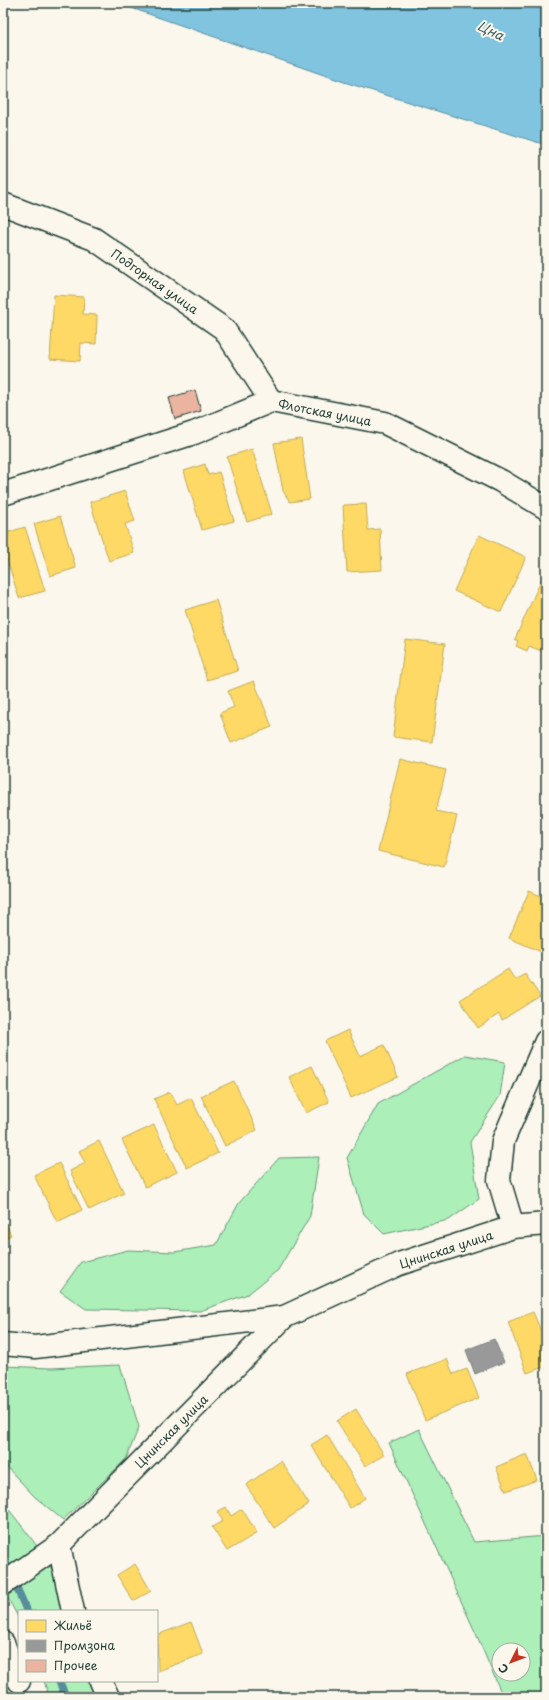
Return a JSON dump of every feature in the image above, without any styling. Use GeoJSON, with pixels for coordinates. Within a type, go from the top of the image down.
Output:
{"type":"FeatureCollection","features":[{"type":"Feature","properties":{"kind":"street","name":"Подгорная улица"},"geometry":{"type":"LineString","coordinates":[[3,204],[94,238],[224,329],[271,401]]}},
{"type":"Feature","properties":{"kind":"street","name":"Флотская улица"},"geometry":{"type":"LineString","coordinates":[[3,494],[194,433],[271,401],[385,423],[501,481],[546,508]]}},
{"type":"Feature","properties":{"kind":"street"},"geometry":{"type":"LineString","coordinates":[[514,1227],[499,1180],[503,1141],[546,1042]]}},
{"type":"Feature","properties":{"kind":"street","name":"Цнинская улица"},"geometry":{"type":"LineString","coordinates":[[3,1344],[35,1348],[284,1317],[398,1264],[514,1227],[546,1224]]}},
{"type":"Feature","properties":{"kind":"street","name":"Цнинская улица"},"geometry":{"type":"LineString","coordinates":[[3,1584],[59,1545],[284,1317]]}},
{"type":"Feature","properties":{"kind":"street"},"geometry":{"type":"LineString","coordinates":[[59,1545],[74,1610]]}},
{"type":"Feature","properties":{"kind":"street"},"geometry":{"type":"LineString","coordinates":[[3,1643],[18,1679]]}},
{"type":"Feature","properties":{"kind":"street"},"geometry":{"type":"LineString","coordinates":[[19,1682],[26,1697]]}},
{"type":"Feature","properties":{"kind":"street"},"geometry":{"type":"LineString","coordinates":[[101,1682],[108,1697]]}},
{"type":"Feature","properties":{"kind":"green space"},"geometry":{"type":"Polygon","coordinates":[[[465,1055],[505,1062],[500,1096],[470,1142],[479,1199],[449,1220],[384,1234],[364,1214],[347,1158],[378,1104],[465,1055]]]}},
{"type":"Feature","properties":{"kind":"green space"},"geometry":{"type":"Polygon","coordinates":[[[319,1157],[310,1216],[278,1270],[248,1294],[200,1311],[86,1309],[60,1291],[81,1262],[128,1250],[174,1252],[216,1245],[239,1203],[279,1158],[319,1157]]]}},
{"type":"Feature","properties":{"kind":"green space"},"geometry":{"type":"Polygon","coordinates":[[[120,1365],[139,1427],[126,1459],[63,1520],[35,1497],[3,1463],[3,1366],[51,1368],[120,1365]]]}},
{"type":"Feature","properties":{"kind":"green space"},"geometry":{"type":"Polygon","coordinates":[[[419,1429],[474,1542],[546,1536],[546,1697],[503,1697],[497,1682],[531,1682],[531,1642],[491,1642],[491,1669],[389,1443],[419,1429]]]}},
{"type":"Feature","properties":{"kind":"green space"},"geometry":{"type":"Polygon","coordinates":[[[3,1502],[42,1553],[58,1580],[70,1610],[18,1610],[18,1617],[3,1589],[3,1502]]]}},
{"type":"Feature","properties":{"kind":"green space"},"geometry":{"type":"Polygon","coordinates":[[[44,1682],[93,1682],[100,1697],[49,1697],[44,1682]]]}},
{"type":"Feature","properties":{"kind":"water","name":"Цна"},"geometry":{"type":"Polygon","coordinates":[[[117,3],[546,3],[546,145],[344,82],[117,3]]]}},
{"type":"Feature","properties":{"kind":"building: Жильё"},"geometry":{"type":"Polygon","coordinates":[[[54,295],[84,297],[83,314],[97,315],[96,344],[81,343],[80,361],[50,359],[54,295]]]}},
{"type":"Feature","properties":{"kind":"building: Жильё"},"geometry":{"type":"Polygon","coordinates":[[[301,439],[310,499],[290,502],[283,491],[274,443],[301,439]]]}},
{"type":"Feature","properties":{"kind":"building: Жильё"},"geometry":{"type":"Polygon","coordinates":[[[252,449],[272,514],[247,522],[227,457],[252,449]]]}},
{"type":"Feature","properties":{"kind":"building: Жильё"},"geometry":{"type":"Polygon","coordinates":[[[205,464],[208,475],[219,472],[234,521],[202,530],[184,471],[205,464]]]}},
{"type":"Feature","properties":{"kind":"building: Жильё"},"geometry":{"type":"Polygon","coordinates":[[[125,491],[135,521],[125,524],[134,553],[109,561],[90,502],[125,491]]]}},
{"type":"Feature","properties":{"kind":"building: Жильё"},"geometry":{"type":"Polygon","coordinates":[[[366,504],[368,530],[380,529],[382,570],[347,572],[343,505],[366,504]]]}},
{"type":"Feature","properties":{"kind":"building: Жильё"},"geometry":{"type":"Polygon","coordinates":[[[60,516],[76,568],[50,576],[34,524],[60,516]]]}},
{"type":"Feature","properties":{"kind":"building: Жильё"},"geometry":{"type":"Polygon","coordinates":[[[25,527],[45,591],[19,598],[3,547],[3,534],[25,527]]]}},
{"type":"Feature","properties":{"kind":"building: Жильё"},"geometry":{"type":"Polygon","coordinates":[[[479,535],[526,557],[501,612],[454,591],[479,535]]]}},
{"type":"Feature","properties":{"kind":"building: Жильё"},"geometry":{"type":"Polygon","coordinates":[[[546,569],[546,653],[529,646],[527,651],[516,646],[518,641],[515,639],[546,569]]]}},
{"type":"Feature","properties":{"kind":"building: Жильё"},"geometry":{"type":"Polygon","coordinates":[[[216,600],[238,671],[207,680],[185,610],[216,600]]]}},
{"type":"Feature","properties":{"kind":"building: Жильё"},"geometry":{"type":"Polygon","coordinates":[[[405,639],[445,644],[432,742],[393,737],[405,639]]]}},
{"type":"Feature","properties":{"kind":"building: Жильё"},"geometry":{"type":"Polygon","coordinates":[[[254,681],[272,727],[231,743],[220,713],[234,707],[228,691],[254,681]]]}},
{"type":"Feature","properties":{"kind":"building: Жильё"},"geometry":{"type":"Polygon","coordinates":[[[400,759],[446,770],[436,811],[457,816],[444,867],[378,851],[400,759]]]}},
{"type":"Feature","properties":{"kind":"building: Жильё"},"geometry":{"type":"Polygon","coordinates":[[[529,891],[546,898],[546,954],[509,938],[529,891]]]}},
{"type":"Feature","properties":{"kind":"building: Жильё"},"geometry":{"type":"Polygon","coordinates":[[[508,969],[515,980],[525,974],[540,996],[502,1020],[499,1014],[478,1028],[460,1000],[508,969]]]}},
{"type":"Feature","properties":{"kind":"building: Жильё"},"geometry":{"type":"Polygon","coordinates":[[[348,1030],[360,1056],[384,1045],[398,1077],[351,1098],[325,1041],[348,1030]]]}},
{"type":"Feature","properties":{"kind":"building: Жильё"},"geometry":{"type":"Polygon","coordinates":[[[312,1066],[329,1102],[306,1113],[289,1077],[312,1066]]]}},
{"type":"Feature","properties":{"kind":"building: Жильё"},"geometry":{"type":"Polygon","coordinates":[[[234,1081],[257,1130],[225,1146],[201,1096],[234,1081]]]}},
{"type":"Feature","properties":{"kind":"building: Жильё"},"geometry":{"type":"Polygon","coordinates":[[[170,1092],[177,1105],[191,1098],[218,1153],[187,1168],[154,1099],[170,1092]]]}},
{"type":"Feature","properties":{"kind":"building: Жильё"},"geometry":{"type":"Polygon","coordinates":[[[154,1125],[177,1172],[145,1187],[122,1140],[154,1125]]]}},
{"type":"Feature","properties":{"kind":"building: Жильё"},"geometry":{"type":"Polygon","coordinates":[[[99,1141],[124,1193],[89,1210],[70,1171],[85,1163],[79,1151],[99,1141]]]}},
{"type":"Feature","properties":{"kind":"building: Жильё"},"geometry":{"type":"Polygon","coordinates":[[[59,1163],[82,1210],[57,1222],[34,1175],[59,1163]]]}},
{"type":"Feature","properties":{"kind":"building: Жильё"},"geometry":{"type":"Polygon","coordinates":[[[3,1218],[11,1235],[3,1239],[3,1218]]]}},
{"type":"Feature","properties":{"kind":"building: Жильё"},"geometry":{"type":"Polygon","coordinates":[[[533,1312],[544,1338],[546,1337],[546,1366],[527,1373],[508,1322],[533,1312]]]}},
{"type":"Feature","properties":{"kind":"building: Жильё"},"geometry":{"type":"Polygon","coordinates":[[[447,1359],[453,1374],[467,1369],[479,1398],[425,1420],[407,1374],[447,1359]]]}},
{"type":"Feature","properties":{"kind":"building: Жильё"},"geometry":{"type":"Polygon","coordinates":[[[356,1409],[384,1455],[365,1466],[337,1421],[356,1409]]]}},
{"type":"Feature","properties":{"kind":"building: Жильё"},"geometry":{"type":"Polygon","coordinates":[[[327,1435],[365,1498],[350,1508],[311,1445],[327,1435]]]}},
{"type":"Feature","properties":{"kind":"building: Жильё"},"geometry":{"type":"Polygon","coordinates":[[[527,1454],[537,1480],[506,1491],[496,1467],[527,1454]]]}},
{"type":"Feature","properties":{"kind":"building: Жильё"},"geometry":{"type":"Polygon","coordinates":[[[281,1461],[309,1504],[274,1528],[246,1485],[281,1461]]]}},
{"type":"Feature","properties":{"kind":"building: Жильё"},"geometry":{"type":"Polygon","coordinates":[[[226,1507],[231,1516],[242,1509],[257,1533],[227,1551],[212,1527],[223,1521],[217,1512],[226,1507]]]}},
{"type":"Feature","properties":{"kind":"building: Жильё"},"geometry":{"type":"Polygon","coordinates":[[[135,1564],[151,1591],[133,1601],[117,1575],[135,1564]]]}},
{"type":"Feature","properties":{"kind":"building: Жильё"},"geometry":{"type":"Polygon","coordinates":[[[191,1622],[203,1654],[158,1671],[158,1635],[191,1622]]]}},
{"type":"Feature","properties":{"kind":"building: Промзона"},"geometry":{"type":"Polygon","coordinates":[[[494,1339],[504,1362],[475,1374],[466,1350],[494,1339]]]}},
{"type":"Feature","properties":{"kind":"building: Прочее"},"geometry":{"type":"Polygon","coordinates":[[[195,390],[201,411],[175,419],[169,398],[195,390]]]}},
{"type":"Feature","properties":{"kind":"waterway"},"geometry":{"type":"LineString","coordinates":[[3,1557],[27,1610]]}},
{"type":"Feature","properties":{"kind":"waterway"},"geometry":{"type":"LineString","coordinates":[[59,1682],[66,1697]]}}]}
